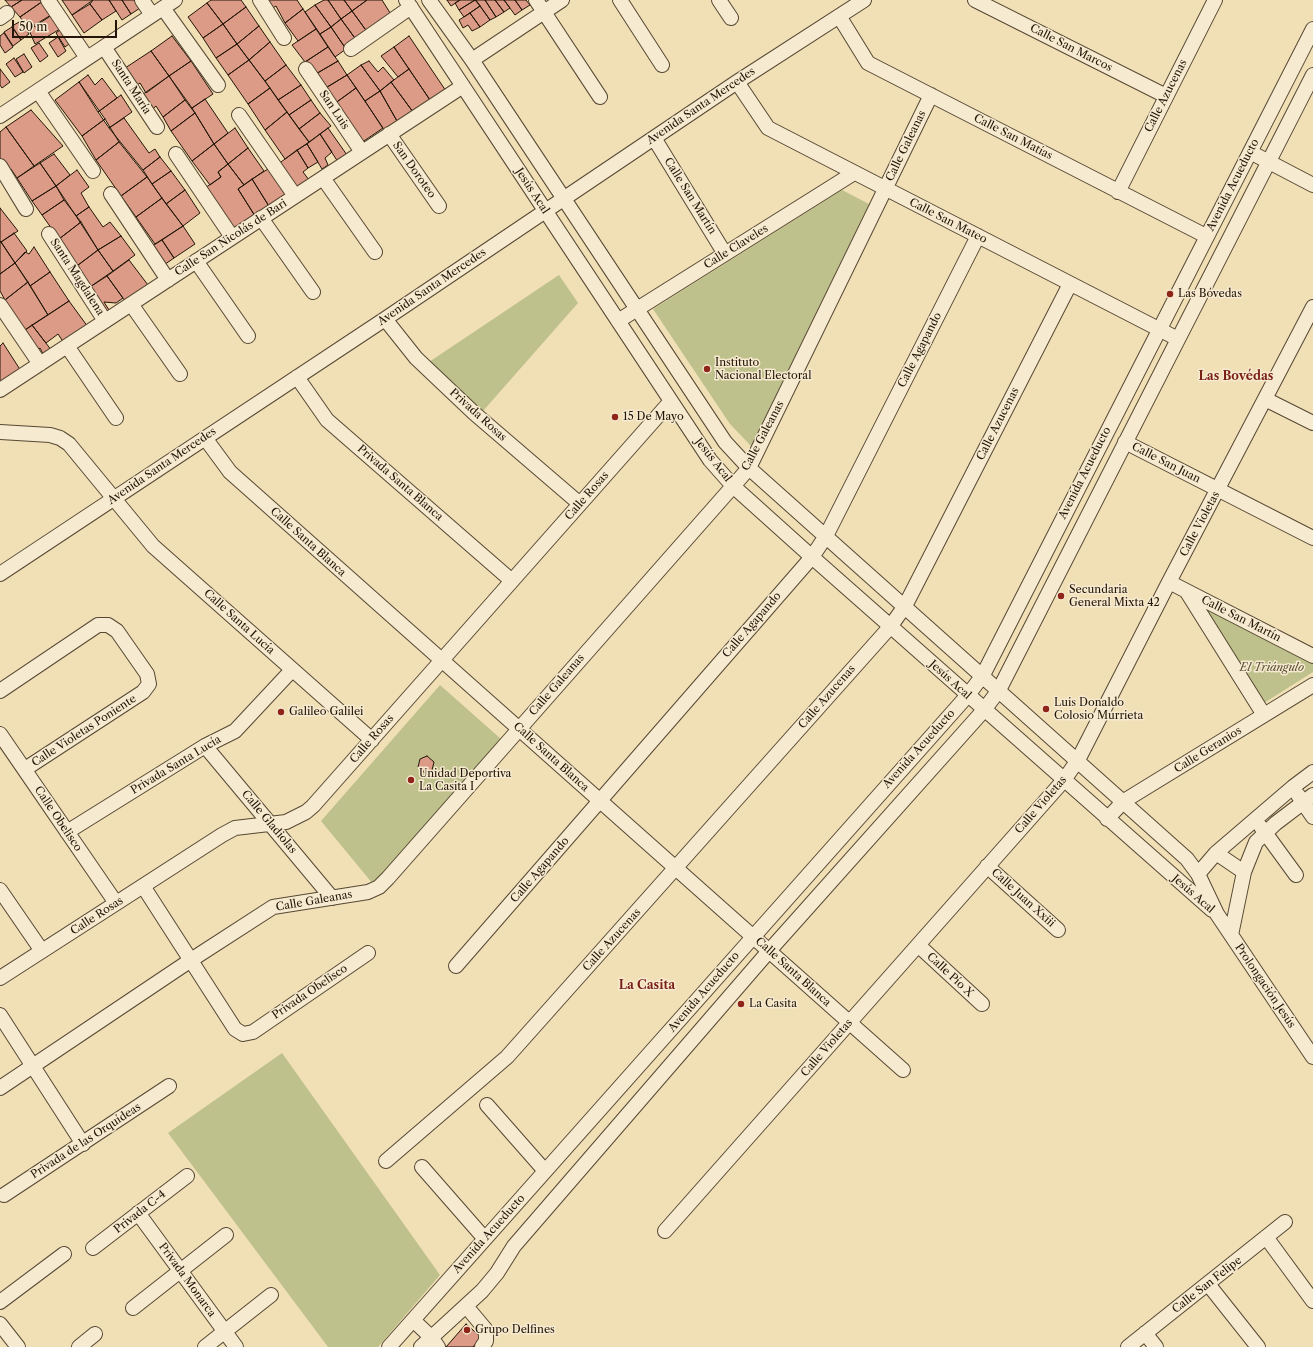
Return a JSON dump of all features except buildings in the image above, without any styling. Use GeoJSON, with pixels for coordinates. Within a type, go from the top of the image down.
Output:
{"type":"FeatureCollection","features":[{"type":"Feature","properties":{"kind":"street"},"geometry":{"type":"LineString","coordinates":[[48,0],[87,58]]}},
{"type":"Feature","properties":{"kind":"street"},"geometry":{"type":"LineString","coordinates":[[142,0],[163,8],[218,85]]}},
{"type":"Feature","properties":{"kind":"street"},"geometry":{"type":"LineString","coordinates":[[260,0],[284,38]]}},
{"type":"Feature","properties":{"kind":"street","name":"Jesús Acal"},"geometry":{"type":"LineString","coordinates":[[429,0],[472,60],[726,442],[749,468],[1124,801],[1187,859],[1198,874],[1216,914]]}},
{"type":"Feature","properties":{"kind":"street"},"geometry":{"type":"LineString","coordinates":[[536,0],[600,97]]}},
{"type":"Feature","properties":{"kind":"street"},"geometry":{"type":"LineString","coordinates":[[472,60],[562,0]]}},
{"type":"Feature","properties":{"kind":"street"},"geometry":{"type":"LineString","coordinates":[[620,0],[662,65]]}},
{"type":"Feature","properties":{"kind":"street"},"geometry":{"type":"LineString","coordinates":[[719,0],[731,18]]}},
{"type":"Feature","properties":{"kind":"street","name":"Avenida Santa Mercedes"},"geometry":{"type":"LineString","coordinates":[[0,574],[385,319],[737,82],[864,0]]}},
{"type":"Feature","properties":{"kind":"street","name":"Calle San Marcos"},"geometry":{"type":"LineString","coordinates":[[975,0],[1166,96]]}},
{"type":"Feature","properties":{"kind":"street","name":"Calle Azucenas"},"geometry":{"type":"LineString","coordinates":[[1118,192],[1211,1]]}},
{"type":"Feature","properties":{"kind":"street"},"geometry":{"type":"LineString","coordinates":[[351,49],[409,4]]}},
{"type":"Feature","properties":{"kind":"street","name":"Jesús Acal"},"geometry":{"type":"LineString","coordinates":[[409,4],[710,460],[733,486],[890,627],[1216,914]]}},
{"type":"Feature","properties":{"kind":"street"},"geometry":{"type":"LineString","coordinates":[[0,116],[163,8]]}},
{"type":"Feature","properties":{"kind":"street","name":"Calle San Matías"},"geometry":{"type":"LineString","coordinates":[[839,16],[868,62],[1206,236]]}},
{"type":"Feature","properties":{"kind":"street","name":"Avenida Acueducto"},"geometry":{"type":"LineString","coordinates":[[389,1347],[968,695],[982,675],[1313,29]]}},
{"type":"Feature","properties":{"kind":"street","name":"Santa María"},"geometry":{"type":"LineString","coordinates":[[104,47],[157,127]]}},
{"type":"Feature","properties":{"kind":"street","name":"San Luis"},"geometry":{"type":"LineString","coordinates":[[306,69],[362,152]]}},
{"type":"Feature","properties":{"kind":"street","name":"Avenida Acueducto"},"geometry":{"type":"LineString","coordinates":[[421,1347],[434,1342],[466,1306],[482,1291],[497,1273],[514,1246],[769,951],[984,710],[999,690],[1313,75]]}},
{"type":"Feature","properties":{"kind":"street","name":"Calle San Mateo"},"geometry":{"type":"LineString","coordinates":[[737,82],[768,128],[1178,339]]}},
{"type":"Feature","properties":{"kind":"street","name":"Calle San Nicolás de Bari"},"geometry":{"type":"LineString","coordinates":[[0,390],[463,86]]}},
{"type":"Feature","properties":{"kind":"street"},"geometry":{"type":"LineString","coordinates":[[38,91],[93,171]]}},
{"type":"Feature","properties":{"kind":"street","name":"Calle Galeanas"},"geometry":{"type":"LineString","coordinates":[[0,1088],[273,907],[368,892],[379,887],[749,468],[931,95]]}},
{"type":"Feature","properties":{"kind":"street"},"geometry":{"type":"LineString","coordinates":[[239,115],[295,196]]}},
{"type":"Feature","properties":{"kind":"street","name":"San Doroteo"},"geometry":{"type":"LineString","coordinates":[[389,134],[439,206]]}},
{"type":"Feature","properties":{"kind":"street","name":"Calle San Martín"},"geometry":{"type":"LineString","coordinates":[[654,138],[725,254]]}},
{"type":"Feature","properties":{"kind":"street"},"geometry":{"type":"LineString","coordinates":[[1250,152],[1313,185]]}},
{"type":"Feature","properties":{"kind":"street"},"geometry":{"type":"LineString","coordinates":[[176,154],[232,237]]}},
{"type":"Feature","properties":{"kind":"street"},"geometry":{"type":"LineString","coordinates":[[0,166],[26,209]]}},
{"type":"Feature","properties":{"kind":"street","name":"Calle Claveles"},"geometry":{"type":"LineString","coordinates":[[618,321],[854,173]]}},
{"type":"Feature","properties":{"kind":"street"},"geometry":{"type":"LineString","coordinates":[[323,178],[375,252]]}},
{"type":"Feature","properties":{"kind":"street"},"geometry":{"type":"LineString","coordinates":[[111,194],[168,280]]}},
{"type":"Feature","properties":{"kind":"street"},"geometry":{"type":"LineString","coordinates":[[261,218],[313,292]]}},
{"type":"Feature","properties":{"kind":"street","name":"Santa Magdalena"},"geometry":{"type":"LineString","coordinates":[[49,234],[105,321]]}},
{"type":"Feature","properties":{"kind":"street","name":"Calle Agapando"},"geometry":{"type":"LineString","coordinates":[[456,966],[812,556],[826,536],[978,236]]}},
{"type":"Feature","properties":{"kind":"street"},"geometry":{"type":"LineString","coordinates":[[196,261],[248,336]]}},
{"type":"Feature","properties":{"kind":"street","name":"Calle Azucenas"},"geometry":{"type":"LineString","coordinates":[[386,1161],[507,1057],[890,627],[905,606],[1070,284]]}},
{"type":"Feature","properties":{"kind":"street"},"geometry":{"type":"LineString","coordinates":[[131,304],[180,374]]}},
{"type":"Feature","properties":{"kind":"street"},"geometry":{"type":"LineString","coordinates":[[0,305],[40,364]]}},
{"type":"Feature","properties":{"kind":"street","name":"Calle Violetas"},"geometry":{"type":"LineString","coordinates":[[665,1231],[1064,780],[1078,760],[1313,307]]}},
{"type":"Feature","properties":{"kind":"street","name":"Privada Rosas"},"geometry":{"type":"LineString","coordinates":[[385,319],[416,358],[474,413],[580,504]]}},
{"type":"Feature","properties":{"kind":"street"},"geometry":{"type":"LineString","coordinates":[[67,346],[116,418]]}},
{"type":"Feature","properties":{"kind":"street","name":"Privada Santa Blanca"},"geometry":{"type":"LineString","coordinates":[[297,377],[327,420],[512,581]]}},
{"type":"Feature","properties":{"kind":"street"},"geometry":{"type":"LineString","coordinates":[[1265,399],[1313,423]]}},
{"type":"Feature","properties":{"kind":"street","name":"Calle Rosas"},"geometry":{"type":"LineString","coordinates":[[0,978],[222,835],[235,828],[286,822],[306,812],[318,801],[671,401]]}},
{"type":"Feature","properties":{"kind":"street","name":"Calle Santa Lucía"},"geometry":{"type":"LineString","coordinates":[[0,432],[50,435],[60,438],[69,444],[153,546],[372,740]]}},
{"type":"Feature","properties":{"kind":"street","name":"Calle Santa Blanca"},"geometry":{"type":"LineString","coordinates":[[205,438],[230,472],[903,1070]]}},
{"type":"Feature","properties":{"kind":"street","name":"Calle San Juan"},"geometry":{"type":"LineString","coordinates":[[1125,442],[1313,538]]}},
{"type":"Feature","properties":{"kind":"street","name":"Calle San Martín"},"geometry":{"type":"LineString","coordinates":[[1169,582],[1313,656]]}},
{"type":"Feature","properties":{"kind":"street"},"geometry":{"type":"LineString","coordinates":[[1187,591],[1264,715]]}},
{"type":"Feature","properties":{"kind":"street","name":"Calle Violetas Poniente"},"geometry":{"type":"LineString","coordinates":[[0,691],[98,625],[108,625],[117,631],[147,674],[149,684],[143,692],[25,769]]}},
{"type":"Feature","properties":{"kind":"street","name":"Privada Santa Lucía"},"geometry":{"type":"LineString","coordinates":[[67,832],[205,746],[235,731],[292,670]]}},
{"type":"Feature","properties":{"kind":"street","name":"Calle Geranios"},"geometry":{"type":"LineString","coordinates":[[1107,819],[1124,801],[1313,685]]}},
{"type":"Feature","properties":{"kind":"street","name":"Calle Obelisco"},"geometry":{"type":"LineString","coordinates":[[0,734],[116,903]]}},
{"type":"Feature","properties":{"kind":"street","name":"Calle Gladiolas"},"geometry":{"type":"LineString","coordinates":[[205,746],[332,898]]}},
{"type":"Feature","properties":{"kind":"street"},"geometry":{"type":"LineString","coordinates":[[1198,874],[1216,853],[1293,786],[1313,772]]}},
{"type":"Feature","properties":{"kind":"street"},"geometry":{"type":"LineString","coordinates":[[1293,786],[1308,799],[1313,817]]}},
{"type":"Feature","properties":{"kind":"street"},"geometry":{"type":"LineString","coordinates":[[1230,935],[1244,872],[1256,842],[1308,799]]}},
{"type":"Feature","properties":{"kind":"street"},"geometry":{"type":"LineString","coordinates":[[1255,819],[1296,875]]}},
{"type":"Feature","properties":{"kind":"street"},"geometry":{"type":"LineString","coordinates":[[1216,853],[1244,872]]}},
{"type":"Feature","properties":{"kind":"street","name":"Calle Juan Xxiii"},"geometry":{"type":"LineString","coordinates":[[987,866],[1058,930]]}},
{"type":"Feature","properties":{"kind":"street"},"geometry":{"type":"LineString","coordinates":[[143,886],[191,960]]}},
{"type":"Feature","properties":{"kind":"street"},"geometry":{"type":"LineString","coordinates":[[0,890],[42,951]]}},
{"type":"Feature","properties":{"kind":"street","name":"Prolongación Jesús"},"geometry":{"type":"LineString","coordinates":[[1216,914],[1313,1057]]}},
{"type":"Feature","properties":{"kind":"street","name":"Calle Pío X"},"geometry":{"type":"LineString","coordinates":[[918,944],[982,1004]]}},
{"type":"Feature","properties":{"kind":"street","name":"Privada Obelisco"},"geometry":{"type":"LineString","coordinates":[[191,960],[235,1029],[243,1034],[252,1032],[368,953]]}},
{"type":"Feature","properties":{"kind":"street"},"geometry":{"type":"LineString","coordinates":[[0,1015],[83,1144]]}},
{"type":"Feature","properties":{"kind":"street","name":"Privada de las Orquídeas"},"geometry":{"type":"LineString","coordinates":[[4,1195],[169,1086]]}},
{"type":"Feature","properties":{"kind":"street"},"geometry":{"type":"LineString","coordinates":[[488,1105],[546,1171]]}},
{"type":"Feature","properties":{"kind":"street"},"geometry":{"type":"LineString","coordinates":[[422,1167],[485,1239]]}},
{"type":"Feature","properties":{"kind":"street","name":"Privada C-4"},"geometry":{"type":"LineString","coordinates":[[93,1248],[186,1176]]}},
{"type":"Feature","properties":{"kind":"street","name":"Privada Monarca"},"geometry":{"type":"LineString","coordinates":[[138,1213],[236,1347]]}},
{"type":"Feature","properties":{"kind":"street","name":"Calle San Felipe"},"geometry":{"type":"LineString","coordinates":[[1128,1347],[1285,1222]]}},
{"type":"Feature","properties":{"kind":"street"},"geometry":{"type":"LineString","coordinates":[[133,1308],[226,1235]]}},
{"type":"Feature","properties":{"kind":"street"},"geometry":{"type":"LineString","coordinates":[[1266,1237],[1313,1301]]}},
{"type":"Feature","properties":{"kind":"street"},"geometry":{"type":"LineString","coordinates":[[0,1302],[64,1254]]}},
{"type":"Feature","properties":{"kind":"street"},"geometry":{"type":"LineString","coordinates":[[1208,1284],[1258,1347]]}},
{"type":"Feature","properties":{"kind":"street"},"geometry":{"type":"LineString","coordinates":[[205,1347],[271,1295]]}},
{"type":"Feature","properties":{"kind":"street"},"geometry":{"type":"LineString","coordinates":[[466,1306],[486,1330],[486,1341],[482,1347]]}},
{"type":"Feature","properties":{"kind":"street"},"geometry":{"type":"LineString","coordinates":[[413,1320],[434,1342]]}},
{"type":"Feature","properties":{"kind":"street"},"geometry":{"type":"LineString","coordinates":[[0,1324],[18,1347]]}},
{"type":"Feature","properties":{"kind":"street"},"geometry":{"type":"LineString","coordinates":[[1145,1333],[1156,1347]]}},
{"type":"Feature","properties":{"kind":"street"},"geometry":{"type":"LineString","coordinates":[[79,1347],[95,1334]]}},
{"type":"Feature","properties":{"kind":"green space"},"geometry":{"type":"Polygon","coordinates":[[[842,190],[869,204],[751,446],[730,424],[653,309],[842,190]]]}},
{"type":"Feature","properties":{"kind":"green space"},"geometry":{"type":"Polygon","coordinates":[[[559,275],[578,303],[483,411],[429,362],[559,275]]]}},
{"type":"Feature","properties":{"kind":"green space","name":"El Triángulo"},"geometry":{"type":"Polygon","coordinates":[[[1204,606],[1313,662],[1313,672],[1264,703],[1204,606]]]}},
{"type":"Feature","properties":{"kind":"green space","name":"Unidad Deportiva La Casita I"},"geometry":{"type":"Polygon","coordinates":[[[440,685],[501,739],[373,884],[321,821],[440,685]]]}},
{"type":"Feature","properties":{"kind":"green space"},"geometry":{"type":"Polygon","coordinates":[[[282,1053],[440,1275],[378,1347],[328,1347],[168,1133],[282,1053]]]}},
{"type":"Feature","properties":{"kind":"place","name":"Las Bóvedas"},"geometry":{"type":"Point","coordinates":[1170,294]}},
{"type":"Feature","properties":{"kind":"place","name":"Instituto Nacional Electoral"},"geometry":{"type":"Point","coordinates":[707,369]}},
{"type":"Feature","properties":{"kind":"place","name":"15 De Mayo"},"geometry":{"type":"Point","coordinates":[615,417]}},
{"type":"Feature","properties":{"kind":"place","name":"Secundaria General Mixta 42"},"geometry":{"type":"Point","coordinates":[1061,596]}},
{"type":"Feature","properties":{"kind":"place","name":"Luis Donaldo Colosio Murrieta"},"geometry":{"type":"Point","coordinates":[1046,709]}},
{"type":"Feature","properties":{"kind":"place","name":"Galileo Galilei"},"geometry":{"type":"Point","coordinates":[281,712]}},
{"type":"Feature","properties":{"kind":"place","name":"Unidad Deportiva La Casita I"},"geometry":{"type":"Point","coordinates":[411,780]}},
{"type":"Feature","properties":{"kind":"place","name":"La Casita"},"geometry":{"type":"Point","coordinates":[741,1004]}},
{"type":"Feature","properties":{"kind":"place","name":"Grupo Delfines"},"geometry":{"type":"Point","coordinates":[467,1330]}},
{"type":"Feature","properties":{"kind":"district","name":"Las Bovédas"},"geometry":{"type":"Point","coordinates":[1236,377]}},
{"type":"Feature","properties":{"kind":"district","name":"La Casita"},"geometry":{"type":"Point","coordinates":[647,986]}}]}
